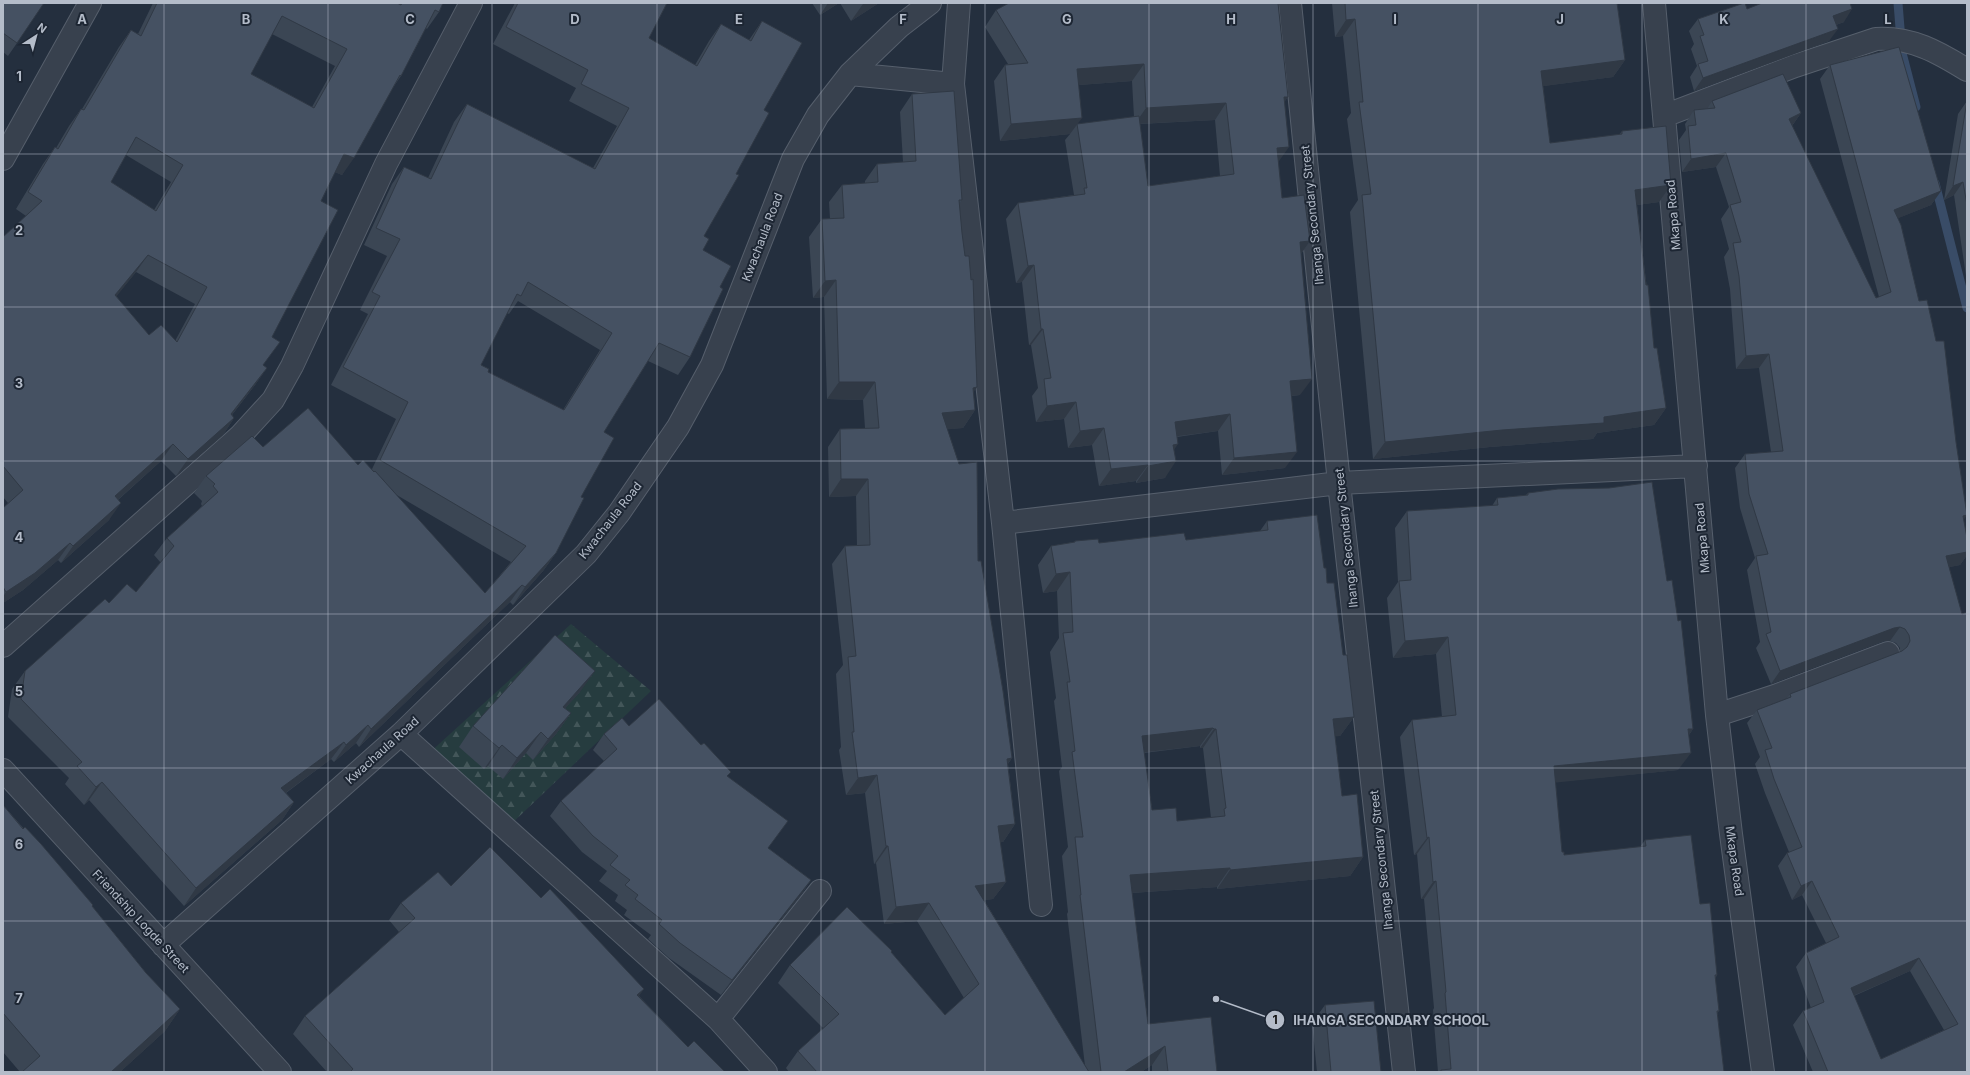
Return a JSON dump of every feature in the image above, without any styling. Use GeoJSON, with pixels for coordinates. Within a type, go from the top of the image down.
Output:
{"type":"FeatureCollection","features":[{"type":"Feature","properties":{"kind":"street"},"geometry":{"type":"LineString","coordinates":[[3,159],[90,3]]}},
{"type":"Feature","properties":{"kind":"street"},"geometry":{"type":"LineString","coordinates":[[3,646],[240,436],[273,400],[292,366],[386,164],[471,3]]}},
{"type":"Feature","properties":{"kind":"street","name":"Kwachaula Road"},"geometry":{"type":"LineString","coordinates":[[163,944],[401,734],[586,554],[619,513],[678,427],[712,365],[793,159],[818,115],[850,74],[899,27],[930,3]]}},
{"type":"Feature","properties":{"kind":"street"},"geometry":{"type":"LineString","coordinates":[[959,3],[953,84],[1004,523],[1041,905]]}},
{"type":"Feature","properties":{"kind":"street","name":"Ihanga Secondary Street"},"geometry":{"type":"LineString","coordinates":[[1290,3],[1339,483],[1404,1072]]}},
{"type":"Feature","properties":{"kind":"street","name":"Mkapa Road"},"geometry":{"type":"LineString","coordinates":[[1654,3],[1717,715],[1731,834],[1763,1072]]}},
{"type":"Feature","properties":{"kind":"street"},"geometry":{"type":"LineString","coordinates":[[1664,116],[1863,42],[1890,38],[1920,44],[1967,70]]}},
{"type":"Feature","properties":{"kind":"street"},"geometry":{"type":"LineString","coordinates":[[850,74],[953,84]]}},
{"type":"Feature","properties":{"kind":"street"},"geometry":{"type":"LineString","coordinates":[[1004,523],[1339,483],[1696,466]]}},
{"type":"Feature","properties":{"kind":"street"},"geometry":{"type":"LineString","coordinates":[[1717,715],[1782,694],[1888,653]]}},
{"type":"Feature","properties":{"kind":"street"},"geometry":{"type":"LineString","coordinates":[[401,734],[718,1019],[766,1072]]}},
{"type":"Feature","properties":{"kind":"street","name":"Friendship Logde Street"},"geometry":{"type":"LineString","coordinates":[[3,770],[280,1072]]}},
{"type":"Feature","properties":{"kind":"street"},"geometry":{"type":"LineString","coordinates":[[718,1019],[820,891]]}},
{"type":"Feature","properties":{"kind":"green space"},"geometry":{"type":"Polygon","coordinates":[[[571,624],[651,691],[508,827],[428,754],[571,624]]]}},
{"type":"Feature","properties":{"kind":"building"},"geometry":{"type":"Polygon","coordinates":[[[3,3],[44,3],[17,43],[3,33],[3,3]]]}},
{"type":"Feature","properties":{"kind":"building"},"geometry":{"type":"Polygon","coordinates":[[[157,3],[397,3],[401,5],[402,3],[443,3],[439,12],[435,10],[401,76],[400,75],[354,158],[344,154],[321,201],[338,210],[272,337],[280,342],[263,365],[267,368],[231,414],[234,418],[188,459],[173,444],[115,496],[121,503],[73,546],[70,543],[35,573],[6,592],[3,587],[3,508],[23,490],[3,466],[3,237],[42,201],[28,192],[55,147],[58,149],[81,109],[84,110],[131,30],[141,36],[157,3]],[[282,16],[251,74],[314,108],[347,49],[282,16]],[[136,137],[111,182],[156,211],[183,165],[136,137]],[[148,255],[115,295],[149,335],[161,325],[177,342],[207,287],[148,255]]]}},
{"type":"Feature","properties":{"kind":"building"},"geometry":{"type":"Polygon","coordinates":[[[518,3],[667,3],[649,38],[697,66],[721,24],[751,41],[762,21],[802,43],[764,110],[769,113],[736,174],[739,175],[704,236],[709,239],[703,250],[731,266],[720,287],[723,289],[690,357],[659,343],[604,432],[614,438],[581,497],[584,498],[556,553],[525,587],[522,585],[371,729],[368,725],[346,745],[344,742],[281,788],[294,802],[196,888],[102,782],[96,787],[77,766],[82,762],[21,699],[25,671],[105,599],[109,603],[127,584],[136,592],[174,546],[167,538],[218,492],[213,486],[215,484],[206,476],[252,436],[263,447],[308,408],[358,465],[363,460],[374,472],[375,471],[485,593],[526,546],[380,460],[408,402],[343,367],[380,296],[372,292],[400,239],[376,228],[404,167],[431,179],[467,104],[595,169],[629,108],[581,84],[588,70],[506,27],[518,3]],[[528,282],[521,296],[517,294],[481,365],[489,369],[488,372],[564,410],[612,333],[528,282]]]}},
{"type":"Feature","properties":{"kind":"building"},"geometry":{"type":"Polygon","coordinates":[[[1009,3],[1278,3],[1288,97],[1284,97],[1289,147],[1277,148],[1282,198],[1304,195],[1310,241],[1300,242],[1312,379],[1290,381],[1297,452],[1234,458],[1230,414],[1175,422],[1178,444],[1173,445],[1176,461],[1148,466],[1111,469],[1104,428],[1080,431],[1076,402],[1047,406],[1044,379],[1051,378],[1043,329],[1041,329],[1034,265],[1028,266],[1018,203],[1085,194],[1084,188],[1087,188],[1077,124],[1139,116],[1148,186],[1234,174],[1226,103],[1146,108],[1144,64],[1077,69],[1082,118],[1011,124],[1005,65],[1028,63],[996,10],[1009,3]]]}},
{"type":"Feature","properties":{"kind":"building"},"geometry":{"type":"Polygon","coordinates":[[[1345,3],[1617,3],[1625,60],[1541,71],[1550,143],[1622,134],[1622,131],[1666,126],[1671,185],[1635,190],[1646,285],[1648,285],[1654,348],[1657,348],[1666,408],[1604,417],[1604,423],[1502,430],[1385,442],[1362,195],[1371,194],[1359,102],[1363,102],[1355,19],[1346,20],[1345,3]]]}},
{"type":"Feature","properties":{"kind":"building"},"geometry":{"type":"Polygon","coordinates":[[[1744,3],[1747,9],[1762,3],[1850,3],[1852,9],[1833,16],[1838,29],[1703,78],[1698,64],[1708,61],[1700,36],[1704,35],[1698,19],[1744,3]]]}},
{"type":"Feature","properties":{"kind":"building"},"geometry":{"type":"Polygon","coordinates":[[[1899,47],[1941,191],[1894,210],[1901,225],[1919,301],[1927,300],[1936,341],[1944,341],[1956,442],[1967,515],[1963,516],[1967,538],[1967,552],[1946,556],[1962,614],[1967,612],[1967,1072],[1828,1072],[1803,1011],[1824,1002],[1806,953],[1839,937],[1812,881],[1801,886],[1787,853],[1802,847],[1774,779],[1765,750],[1772,748],[1757,710],[1791,697],[1790,694],[1902,651],[1907,647],[1910,641],[1909,635],[1905,629],[1900,627],[1894,628],[1780,671],[1766,634],[1771,632],[1756,556],[1768,554],[1749,494],[1745,454],[1783,451],[1769,354],[1746,356],[1739,276],[1733,243],[1741,242],[1730,205],[1741,202],[1726,153],[1691,159],[1688,126],[1696,125],[1694,110],[1715,108],[1712,101],[1783,74],[1801,113],[1789,119],[1876,298],[1891,292],[1830,65],[1899,47]],[[1919,958],[1851,988],[1881,1059],[1958,1024],[1919,958]]]}},
{"type":"Feature","properties":{"kind":"building"},"geometry":{"type":"Polygon","coordinates":[[[954,91],[962,200],[959,200],[962,233],[965,256],[969,256],[971,280],[973,279],[977,387],[973,388],[975,410],[942,413],[959,464],[977,462],[978,561],[981,561],[1003,691],[1012,758],[1007,759],[1015,824],[998,826],[1006,882],[975,886],[1089,1072],[817,1072],[798,1051],[839,1014],[790,965],[847,907],[892,951],[891,952],[945,1015],[979,984],[929,903],[896,907],[888,846],[886,846],[877,775],[858,778],[852,732],[854,732],[848,657],[856,656],[845,546],[870,545],[868,479],[841,479],[840,429],[879,428],[875,382],[839,382],[836,280],[825,281],[822,219],[844,218],[842,185],[878,182],[877,164],[916,161],[912,94],[954,91]]]}},
{"type":"Feature","properties":{"kind":"building"},"geometry":{"type":"Polygon","coordinates":[[[1967,101],[1967,205],[1963,182],[1953,186],[1967,101]]]}},
{"type":"Feature","properties":{"kind":"building"},"geometry":{"type":"Polygon","coordinates":[[[1652,482],[1667,581],[1672,580],[1678,621],[1681,620],[1693,729],[1688,729],[1691,753],[1554,766],[1562,852],[1564,852],[1564,855],[1646,846],[1645,840],[1691,835],[1700,904],[1710,903],[1717,975],[1715,975],[1719,1011],[1717,1011],[1724,1072],[1441,1072],[1441,1070],[1451,1069],[1446,992],[1436,881],[1433,882],[1429,837],[1427,838],[1412,720],[1456,715],[1448,637],[1405,641],[1399,581],[1411,580],[1407,511],[1498,505],[1497,498],[1528,495],[1528,493],[1558,489],[1609,488],[1652,482]]]}},
{"type":"Feature","properties":{"kind":"building"},"geometry":{"type":"Polygon","coordinates":[[[1317,515],[1327,583],[1334,583],[1343,655],[1347,655],[1354,717],[1333,719],[1342,796],[1357,794],[1363,857],[1230,870],[1230,868],[1130,875],[1148,1024],[1211,1017],[1217,1072],[1168,1072],[1165,1046],[1124,1072],[1101,1072],[1080,895],[1075,837],[1083,837],[1072,752],[1075,751],[1067,682],[1070,682],[1063,633],[1073,632],[1070,572],[1056,574],[1051,546],[1075,541],[1098,539],[1099,543],[1184,533],[1186,540],[1268,530],[1267,521],[1317,515]],[[1216,729],[1142,736],[1152,810],[1176,808],[1177,821],[1225,816],[1224,809],[1226,808],[1216,729]]]}},
{"type":"Feature","properties":{"kind":"building"},"geometry":{"type":"Polygon","coordinates":[[[555,635],[595,671],[563,707],[571,713],[548,739],[541,732],[517,758],[502,745],[499,748],[473,726],[555,635]]]}},
{"type":"Feature","properties":{"kind":"building"},"geometry":{"type":"Polygon","coordinates":[[[659,699],[701,745],[704,743],[731,772],[727,776],[788,821],[768,848],[811,880],[732,980],[680,943],[659,924],[662,920],[635,899],[638,895],[625,885],[630,880],[610,865],[618,856],[593,836],[561,801],[617,749],[604,734],[622,718],[629,726],[659,699]]]}},
{"type":"Feature","properties":{"kind":"building"},"geometry":{"type":"Polygon","coordinates":[[[3,805],[23,829],[25,827],[41,844],[93,905],[92,906],[146,973],[180,1009],[111,1072],[22,1072],[40,1056],[3,1013],[3,805]]]}},
{"type":"Feature","properties":{"kind":"building"},"geometry":{"type":"Polygon","coordinates":[[[490,847],[541,898],[550,889],[644,989],[637,995],[688,1047],[694,1041],[725,1072],[352,1072],[351,1071],[353,1069],[305,1016],[415,918],[401,903],[438,872],[451,886],[490,847]]]}},
{"type":"Feature","properties":{"kind":"building"},"geometry":{"type":"Polygon","coordinates":[[[1374,1001],[1381,1072],[1331,1072],[1325,1005],[1374,1001]]]}},
{"type":"Feature","properties":{"kind":"waterway"},"geometry":{"type":"LineString","coordinates":[[1898,3],[1902,53],[1916,107]]}},
{"type":"Feature","properties":{"kind":"waterway"},"geometry":{"type":"LineString","coordinates":[[1935,183],[1967,308]]}},
{"type":"Feature","properties":{"kind":"place","name":"IHANGA SECONDARY SCHOOL"},"geometry":{"type":"Point","coordinates":[1216,999]}}]}
